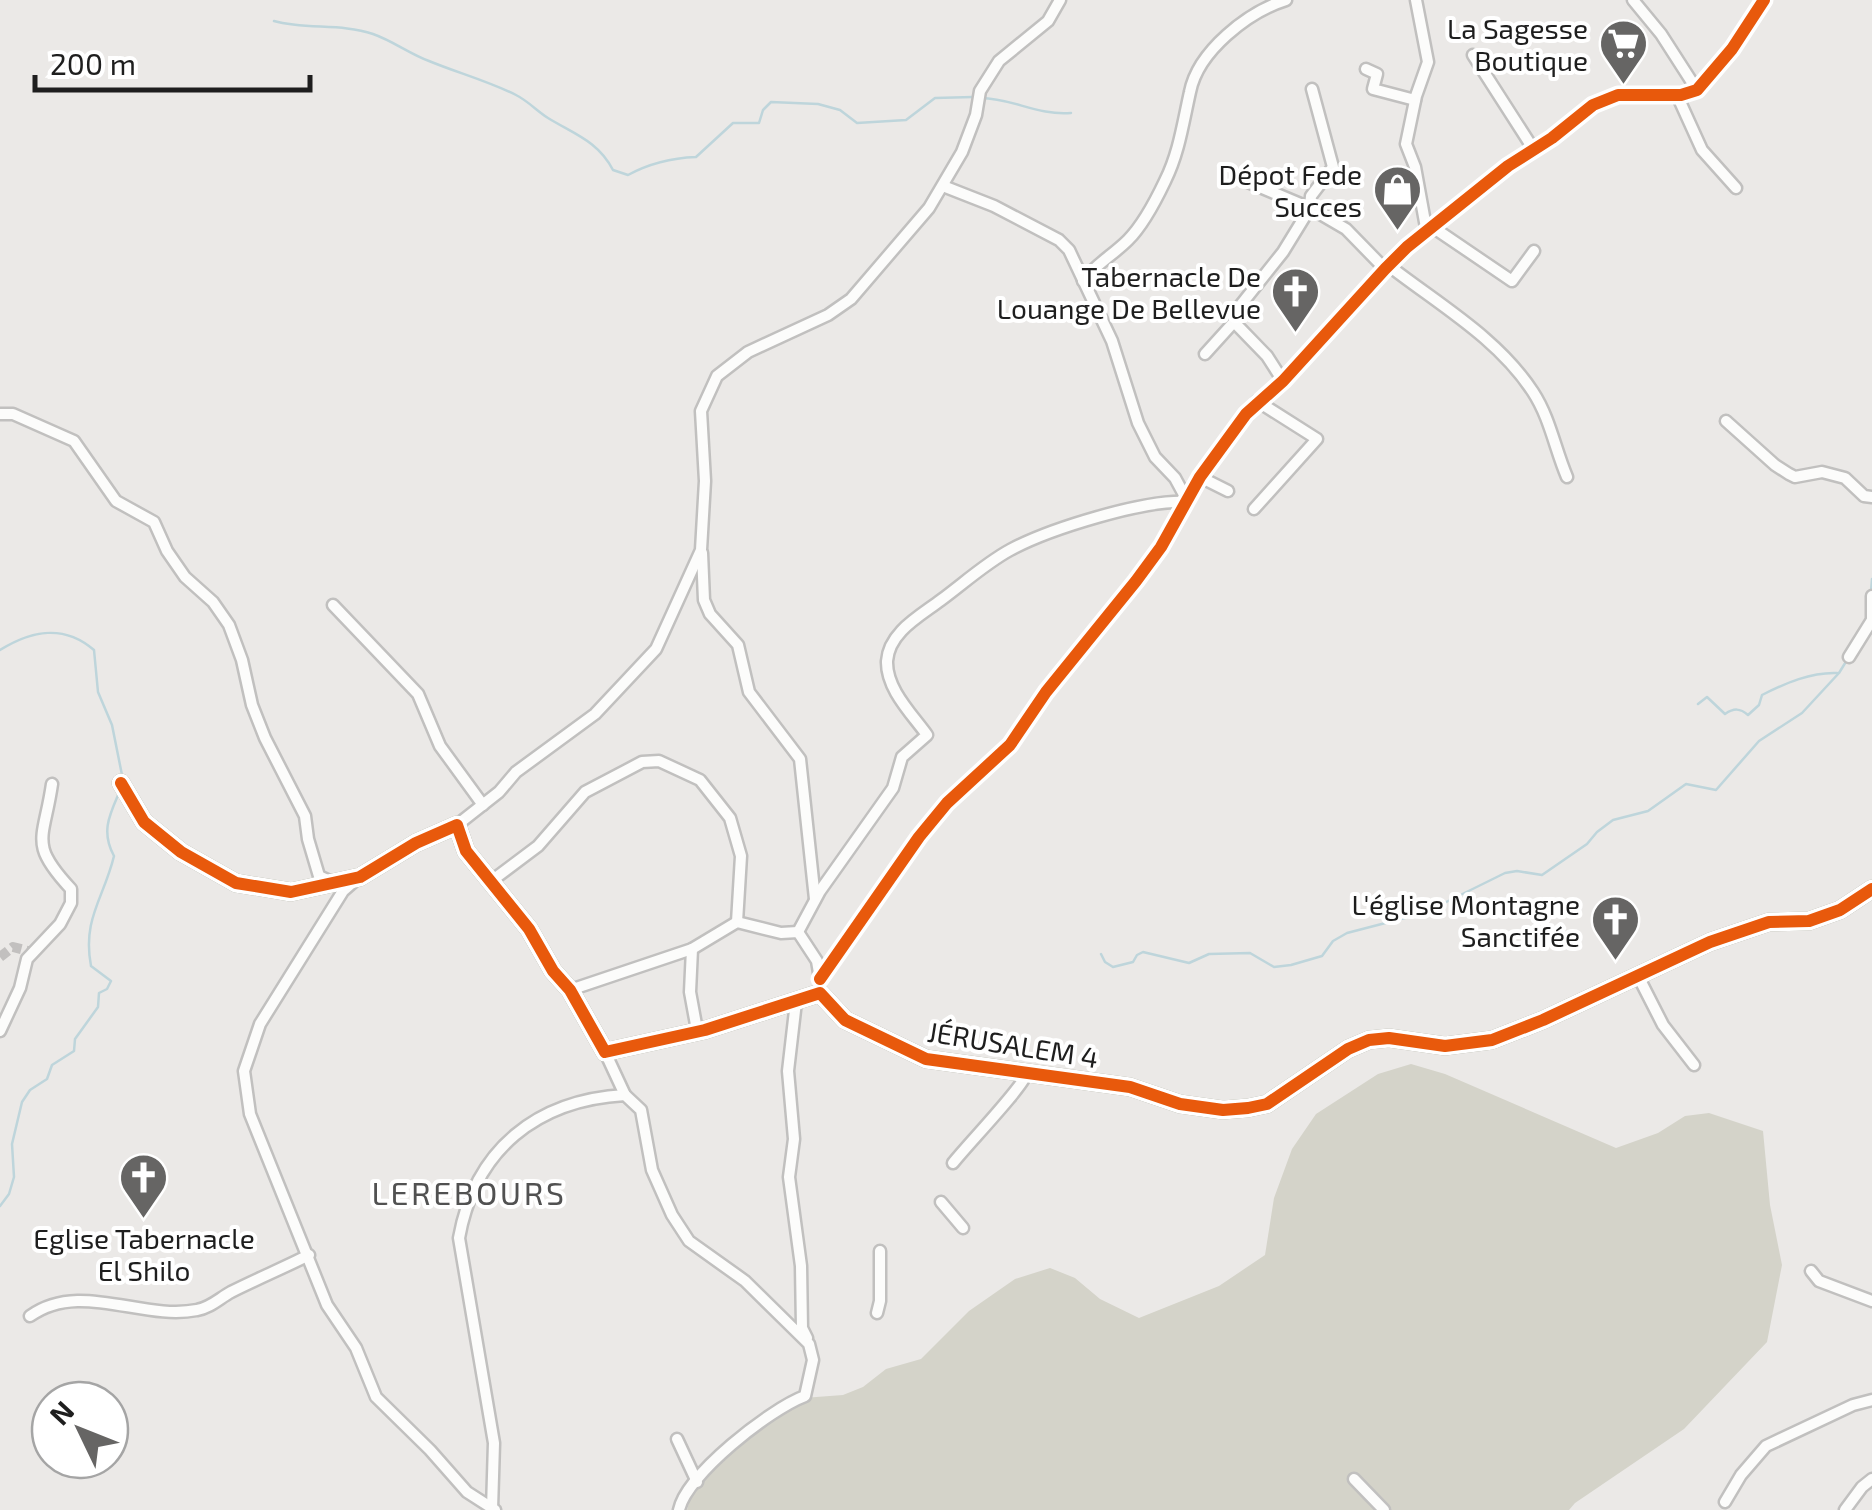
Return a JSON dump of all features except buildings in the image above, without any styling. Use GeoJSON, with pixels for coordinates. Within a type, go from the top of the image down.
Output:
{"type":"FeatureCollection","features":[{"type":"Feature","properties":{"kind":"street"},"geometry":{"type":"LineString","coordinates":[[815,900],[800,760],[749,692],[738,646],[710,614],[704,600],[700,550],[705,481],[701,410],[718,376],[748,352],[828,315],[851,299],[929,208],[943,186],[969,136],[980,91],[998,61],[1048,21],[1060,0]]}},
{"type":"Feature","properties":{"kind":"street"},"geometry":{"type":"LineString","coordinates":[[1083,281],[1131,237],[1165,181],[1181,136],[1190,89],[1214,49],[1267,6],[1286,0]]}},
{"type":"Feature","properties":{"kind":"street"},"geometry":{"type":"LineString","coordinates":[[1416,0],[1428,62],[1406,144],[1430,230],[1512,281],[1534,251]]}},
{"type":"Feature","properties":{"kind":"street"},"geometry":{"type":"LineString","coordinates":[[1633,0],[1661,34],[1697,90]]}},
{"type":"Feature","properties":{"kind":"street"},"geometry":{"type":"LineString","coordinates":[[605,1052],[796,1002],[820,986],[918,837],[959,790],[1010,745],[1046,692],[1152,561],[1200,477],[1258,401],[1283,381],[1387,267],[1508,166],[1593,105],[1618,96],[1676,95],[1697,90],[1732,49],[1764,0]]}},
{"type":"Feature","properties":{"kind":"street"},"geometry":{"type":"LineString","coordinates":[[1473,55],[1534,150]]}},
{"type":"Feature","properties":{"kind":"street"},"geometry":{"type":"LineString","coordinates":[[1366,68],[1378,74],[1374,89],[1415,100]]}},
{"type":"Feature","properties":{"kind":"street"},"geometry":{"type":"LineString","coordinates":[[1204,354],[1234,322],[1236,311],[1283,252],[1310,208],[1311,196],[1333,168],[1312,89]]}},
{"type":"Feature","properties":{"kind":"street"},"geometry":{"type":"LineString","coordinates":[[1676,95],[1702,150],[1736,188]]}},
{"type":"Feature","properties":{"kind":"street"},"geometry":{"type":"LineString","coordinates":[[1248,182],[1310,208],[1346,230],[1387,267],[1476,330],[1532,391],[1549,422],[1567,478]]}},
{"type":"Feature","properties":{"kind":"street"},"geometry":{"type":"LineString","coordinates":[[943,186],[994,206],[1059,240],[1069,250],[1112,341],[1138,423],[1188,502]]}},
{"type":"Feature","properties":{"kind":"street"},"geometry":{"type":"LineString","coordinates":[[1234,322],[1267,356],[1283,381]]}},
{"type":"Feature","properties":{"kind":"street"},"geometry":{"type":"LineString","coordinates":[[1254,509],[1316,438],[1258,401]]}},
{"type":"Feature","properties":{"kind":"street"},"geometry":{"type":"LineString","coordinates":[[0,414],[12,414],[74,441],[116,501],[154,522],[167,551],[185,576],[213,602],[229,625],[265,738],[305,816],[320,876],[335,884]]}},
{"type":"Feature","properties":{"kind":"street"},"geometry":{"type":"LineString","coordinates":[[1726,421],[1789,474],[1795,477],[1822,472],[1846,478],[1864,496],[1872,497]]}},
{"type":"Feature","properties":{"kind":"street"},"geometry":{"type":"LineString","coordinates":[[1200,477],[1228,491]]}},
{"type":"Feature","properties":{"kind":"street"},"geometry":{"type":"LineString","coordinates":[[798,932],[815,900],[893,788],[902,757],[927,735],[890,682],[887,660],[895,638],[973,574],[1012,549],[1105,516],[1188,502]]}},
{"type":"Feature","properties":{"kind":"street"},"geometry":{"type":"LineString","coordinates":[[494,1510],[467,1492],[376,1397],[356,1348],[328,1305],[265,1158],[250,1114],[244,1071],[260,1024],[343,891],[416,843],[457,825],[516,772],[596,714],[656,649],[700,550]]}},
{"type":"Feature","properties":{"kind":"street"},"geometry":{"type":"LineString","coordinates":[[1849,657],[1872,620],[1872,596]]}},
{"type":"Feature","properties":{"kind":"street"},"geometry":{"type":"LineString","coordinates":[[333,605],[418,694],[440,746],[483,805]]}},
{"type":"Feature","properties":{"kind":"street"},"geometry":{"type":"LineString","coordinates":[[490,882],[538,846],[585,792],[642,762],[659,761],[700,780],[730,818],[742,856],[736,922]]}},
{"type":"Feature","properties":{"kind":"street"},"geometry":{"type":"LineString","coordinates":[[122,783],[144,822],[181,852],[236,882],[291,892],[360,877]]}},
{"type":"Feature","properties":{"kind":"street"},"geometry":{"type":"LineString","coordinates":[[0,1032],[20,988],[27,959],[60,924],[71,903],[71,889],[48,866],[41,842],[52,784]]}},
{"type":"Feature","properties":{"kind":"street"},"geometry":{"type":"LineString","coordinates":[[457,825],[466,851],[529,930],[553,971],[570,990],[626,1095],[641,1110],[652,1170],[672,1215],[689,1240],[744,1280],[809,1344]]}},
{"type":"Feature","properties":{"kind":"street","name":"JÉRUSALEM 4"},"geometry":{"type":"LineString","coordinates":[[820,986],[845,1020],[926,1059],[1130,1087],[1180,1104],[1223,1110],[1248,1108],[1267,1104],[1348,1049],[1370,1040],[1473,1045],[1543,1020],[1710,942],[1769,922],[1809,921],[1872,889]]}},
{"type":"Feature","properties":{"kind":"street"},"geometry":{"type":"LineString","coordinates":[[570,990],[692,949],[736,922],[782,934],[798,932]]}},
{"type":"Feature","properties":{"kind":"street"},"geometry":{"type":"LineString","coordinates":[[798,932],[818,961],[820,986]]}},
{"type":"Feature","properties":{"kind":"street"},"geometry":{"type":"LineString","coordinates":[[692,949],[690,992],[696,1030]]}},
{"type":"Feature","properties":{"kind":"street"},"geometry":{"type":"LineString","coordinates":[[1638,976],[1663,1025],[1694,1065]]}},
{"type":"Feature","properties":{"kind":"street"},"geometry":{"type":"LineString","coordinates":[[679,1510],[684,1492],[698,1482],[710,1464],[758,1423],[805,1396],[814,1360],[802,1328],[801,1266],[789,1177],[794,1139],[788,1071],[796,1002]]}},
{"type":"Feature","properties":{"kind":"street"},"geometry":{"type":"LineString","coordinates":[[954,1163],[998,1108],[1024,1084],[1027,1073]]}},
{"type":"Feature","properties":{"kind":"street"},"geometry":{"type":"LineString","coordinates":[[494,1510],[494,1443],[459,1238],[464,1209],[486,1168],[525,1124],[549,1110],[590,1098],[626,1095]]}},
{"type":"Feature","properties":{"kind":"street"},"geometry":{"type":"LineString","coordinates":[[941,1202],[964,1228]]}},
{"type":"Feature","properties":{"kind":"street"},"geometry":{"type":"LineString","coordinates":[[876,1313],[880,1301],[880,1250]]}},
{"type":"Feature","properties":{"kind":"street"},"geometry":{"type":"LineString","coordinates":[[30,1316],[63,1301],[130,1305],[167,1312],[198,1310],[309,1255]]}},
{"type":"Feature","properties":{"kind":"street"},"geometry":{"type":"LineString","coordinates":[[1811,1271],[1819,1281],[1872,1301]]}},
{"type":"Feature","properties":{"kind":"street"},"geometry":{"type":"LineString","coordinates":[[1725,1502],[1741,1475],[1766,1446],[1872,1400]]}},
{"type":"Feature","properties":{"kind":"street"},"geometry":{"type":"LineString","coordinates":[[677,1438],[698,1482]]}},
{"type":"Feature","properties":{"kind":"street"},"geometry":{"type":"LineString","coordinates":[[1354,1479],[1384,1510]]}},
{"type":"Feature","properties":{"kind":"street"},"geometry":{"type":"LineString","coordinates":[[1845,1510],[1872,1479]]}},
{"type":"Feature","properties":{"kind":"shaded area"},"geometry":{"type":"Polygon","coordinates":[[[1411,1064],[1445,1074],[1616,1148],[1658,1133],[1685,1116],[1709,1113],[1763,1131],[1770,1205],[1782,1265],[1767,1342],[1684,1429],[1569,1510],[687,1510],[690,1499],[722,1458],[760,1421],[803,1398],[843,1395],[863,1387],[886,1369],[921,1359],[969,1311],[1015,1279],[1050,1268],[1075,1278],[1100,1299],[1139,1318],[1219,1286],[1265,1255],[1274,1198],[1292,1149],[1316,1114],[1378,1074],[1411,1064]]]}},
{"type":"Feature","properties":{"kind":"waterway"},"geometry":{"type":"LineString","coordinates":[[274,21],[373,34],[505,90],[585,139],[613,170],[628,175],[661,162],[696,157],[733,123],[759,123],[771,102],[818,104],[840,110],[857,123],[906,120],[935,98],[973,97]]}},
{"type":"Feature","properties":{"kind":"waterway"},"geometry":{"type":"LineString","coordinates":[[981,98],[1071,113]]}},
{"type":"Feature","properties":{"kind":"waterway"},"geometry":{"type":"LineString","coordinates":[[1871,591],[1872,579]]}},
{"type":"Feature","properties":{"kind":"waterway"},"geometry":{"type":"LineString","coordinates":[[0,650],[24,638],[48,633],[71,636],[94,650],[98,692],[112,725],[122,775]]}},
{"type":"Feature","properties":{"kind":"waterway"},"geometry":{"type":"LineString","coordinates":[[1101,954],[1113,967],[1133,962],[1143,952],[1189,963],[1209,954],[1250,953],[1274,967],[1291,965],[1322,956],[1333,941],[1347,933],[1424,913],[1505,873],[1542,875],[1587,844],[1613,820],[1648,811],[1686,784],[1716,790],[1759,741],[1802,713],[1847,660]]}},
{"type":"Feature","properties":{"kind":"waterway"},"geometry":{"type":"LineString","coordinates":[[1698,704],[1707,697],[1725,714],[1737,710],[1748,715],[1759,705],[1762,695],[1808,676],[1837,673]]}},
{"type":"Feature","properties":{"kind":"waterway"},"geometry":{"type":"LineString","coordinates":[[0,1206],[14,1177],[12,1144],[22,1102],[30,1090],[47,1079],[52,1065],[74,1051],[75,1039],[98,1007],[99,993],[111,981],[91,966],[89,935],[114,856],[107,832],[119,793]]}},
{"type":"Feature","properties":{"kind":"tunnel"},"geometry":{"type":"LineString","coordinates":[[0,957],[13,947],[32,952]]}},
{"type":"Feature","properties":{"kind":"cycle path"},"geometry":{"type":"LineString","coordinates":[[820,979],[919,837],[947,803],[1010,745],[1046,692],[1136,581],[1161,547],[1200,477],[1246,414],[1283,381],[1385,269],[1508,166],[1593,105],[1618,95],[1681,95],[1697,90],[1732,49],[1764,0]]}},
{"type":"Feature","properties":{"kind":"cycle path"},"geometry":{"type":"LineString","coordinates":[[121,783],[144,822],[181,852],[236,883],[291,892],[360,877],[416,843],[457,825],[466,851],[529,929],[605,1052],[705,1030],[820,993],[845,1020],[926,1059],[1130,1087],[1180,1104],[1223,1110],[1267,1104],[1348,1049],[1369,1040],[1389,1038],[1445,1046],[1492,1040],[1710,942],[1769,922],[1809,921],[1840,910],[1872,889]]}},
{"type":"Feature","properties":{"kind":"place","name":"La Sagesse Boutique"},"geometry":{"type":"Point","coordinates":[1623,86]}},
{"type":"Feature","properties":{"kind":"place","name":"Dépot Fede Succes"},"geometry":{"type":"Point","coordinates":[1397,232]}},
{"type":"Feature","properties":{"kind":"place","name":"Tabernacle De Louange De Bellevue"},"geometry":{"type":"Point","coordinates":[1296,334]}},
{"type":"Feature","properties":{"kind":"place","name":"L'église Montagne Sanctifée"},"geometry":{"type":"Point","coordinates":[1615,962]}},
{"type":"Feature","properties":{"kind":"place","name":"Eglise Tabernacle El Shilo"},"geometry":{"type":"Point","coordinates":[144,1220]}},
{"type":"Feature","properties":{"kind":"district","name":"LEREBOURS"},"geometry":{"type":"Point","coordinates":[469,1192]}}]}
